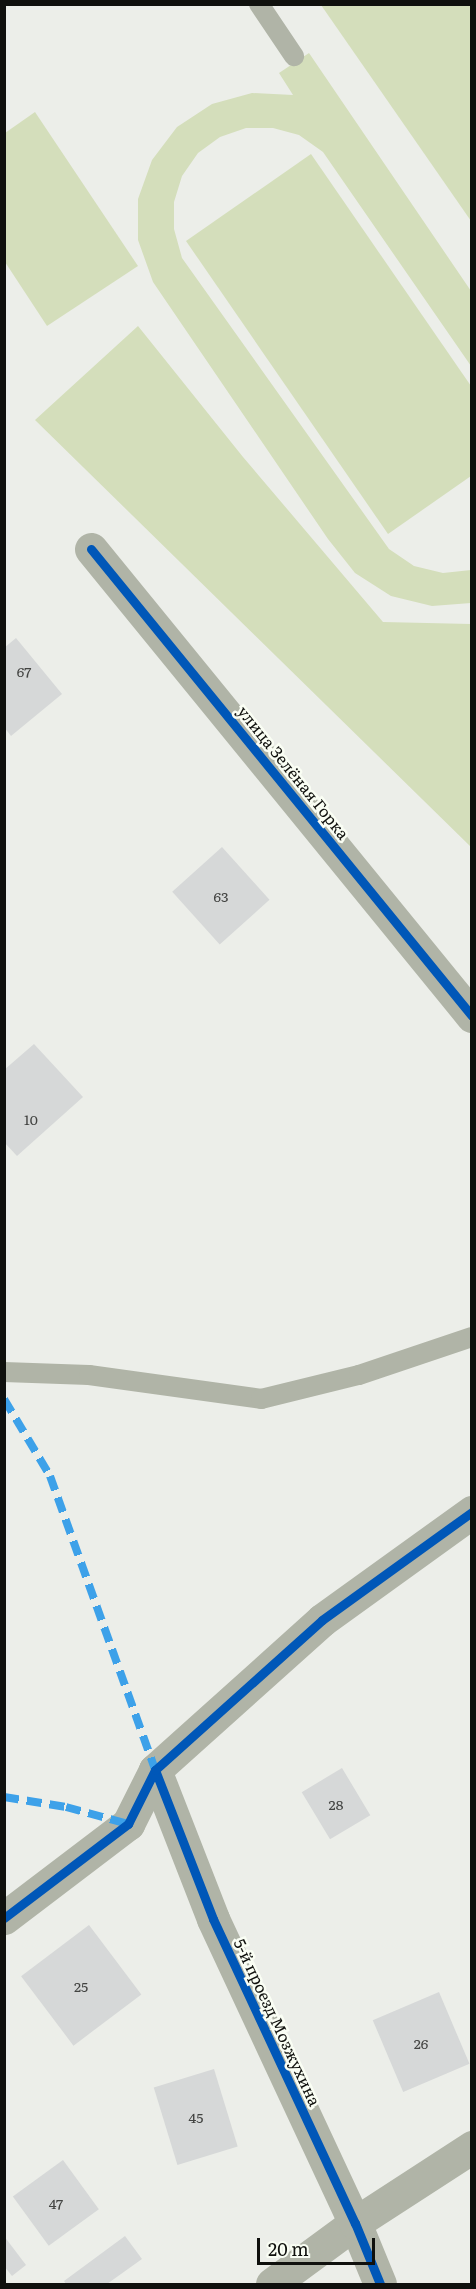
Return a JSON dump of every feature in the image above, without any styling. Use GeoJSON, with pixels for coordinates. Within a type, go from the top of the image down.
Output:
{"type":"FeatureCollection","features":[{"type":"Feature","properties":{"kind":"street","name":"улица Зелёная Горка"},"geometry":{"type":"LineString","coordinates":[[91,549],[471,1016]]}},
{"type":"Feature","properties":{"kind":"street"},"geometry":{"type":"LineString","coordinates":[[4,1918],[128,1824],[155,1770],[322,1620],[471,1512]]}},
{"type":"Feature","properties":{"kind":"street","name":"5-й проезд Мозжухина"},"geometry":{"type":"LineString","coordinates":[[155,1770],[213,1919],[355,2223],[380,2284]]}},
{"type":"Feature","properties":{"kind":"street"},"geometry":{"type":"LineString","coordinates":[[272,2284],[355,2223],[471,2147]]}},
{"type":"Feature","properties":{"kind":"lane"},"geometry":{"type":"LineString","coordinates":[[259,4],[294,56]]}},
{"type":"Feature","properties":{"kind":"lane"},"geometry":{"type":"LineString","coordinates":[[4,1372],[89,1375],[261,1399],[359,1375],[471,1337]]}},
{"type":"Feature","properties":{"kind":"green space"},"geometry":{"type":"Polygon","coordinates":[[[321,5],[471,5],[471,221],[321,5]]]}},
{"type":"Feature","properties":{"kind":"green space"},"geometry":{"type":"Polygon","coordinates":[[[309,53],[471,291],[471,366],[323,152],[299,135],[273,128],[246,128],[220,137],[198,153],[182,176],[174,202],[174,229],[182,258],[389,549],[414,566],[443,573],[471,570],[471,603],[432,606],[391,596],[355,573],[328,539],[153,282],[138,240],[138,199],[152,160],[177,127],[212,104],[252,93],[293,95],[279,73],[309,53]]]}},
{"type":"Feature","properties":{"kind":"green space"},"geometry":{"type":"Polygon","coordinates":[[[35,112],[138,266],[47,326],[5,262],[5,133],[35,112]]]}},
{"type":"Feature","properties":{"kind":"green space"},"geometry":{"type":"Polygon","coordinates":[[[311,154],[471,386],[471,476],[388,534],[186,241],[311,154]]]}},
{"type":"Feature","properties":{"kind":"green space"},"geometry":{"type":"Polygon","coordinates":[[[138,326],[243,457],[383,622],[471,624],[471,847],[35,420],[138,326]]]}},
{"type":"Feature","properties":{"kind":"building"},"geometry":{"type":"Polygon","coordinates":[[[16,638],[62,694],[11,736],[4,727],[4,648],[16,638]]]}},
{"type":"Feature","properties":{"kind":"building"},"geometry":{"type":"Polygon","coordinates":[[[222,847],[270,900],[220,945],[172,892],[222,847]]]}},
{"type":"Feature","properties":{"kind":"building"},"geometry":{"type":"Polygon","coordinates":[[[34,1044],[83,1097],[17,1156],[4,1142],[4,1070],[34,1044]]]}},
{"type":"Feature","properties":{"kind":"building"},"geometry":{"type":"Polygon","coordinates":[[[342,1768],[370,1815],[330,1839],[302,1792],[342,1768]]]}},
{"type":"Feature","properties":{"kind":"building"},"geometry":{"type":"Polygon","coordinates":[[[89,1925],[141,1994],[73,2046],[21,1976],[89,1925]]]}},
{"type":"Feature","properties":{"kind":"building"},"geometry":{"type":"Polygon","coordinates":[[[439,1992],[469,2064],[403,2092],[373,2020],[439,1992]]]}},
{"type":"Feature","properties":{"kind":"building"},"geometry":{"type":"Polygon","coordinates":[[[214,2069],[238,2146],[177,2165],[154,2087],[214,2069]]]}},
{"type":"Feature","properties":{"kind":"building"},"geometry":{"type":"Polygon","coordinates":[[[63,2160],[99,2209],[49,2246],[13,2196],[63,2160]]]}},
{"type":"Feature","properties":{"kind":"building"},"geometry":{"type":"Polygon","coordinates":[[[4,2236],[26,2265],[12,2276],[4,2266],[4,2236]]]}},
{"type":"Feature","properties":{"kind":"building"},"geometry":{"type":"Polygon","coordinates":[[[125,2236],[142,2259],[107,2284],[66,2284],[64,2281],[125,2236]]]}},
{"type":"Feature","properties":{"kind":"marked path"},"geometry":{"type":"LineString","coordinates":[[4,1399],[50,1476],[155,1770]]}},
{"type":"Feature","properties":{"kind":"marked path"},"geometry":{"type":"LineString","coordinates":[[4,1797],[66,1807],[128,1824]]}},
{"type":"Feature","properties":{"kind":"cycle path"},"geometry":{"type":"LineString","coordinates":[[91,549],[472,1016]]}},
{"type":"Feature","properties":{"kind":"cycle path"},"geometry":{"type":"LineString","coordinates":[[4,1918],[128,1824],[155,1770],[322,1620],[472,1512]]}},
{"type":"Feature","properties":{"kind":"cycle path"},"geometry":{"type":"LineString","coordinates":[[155,1770],[213,1919],[355,2223],[380,2284]]}}]}
